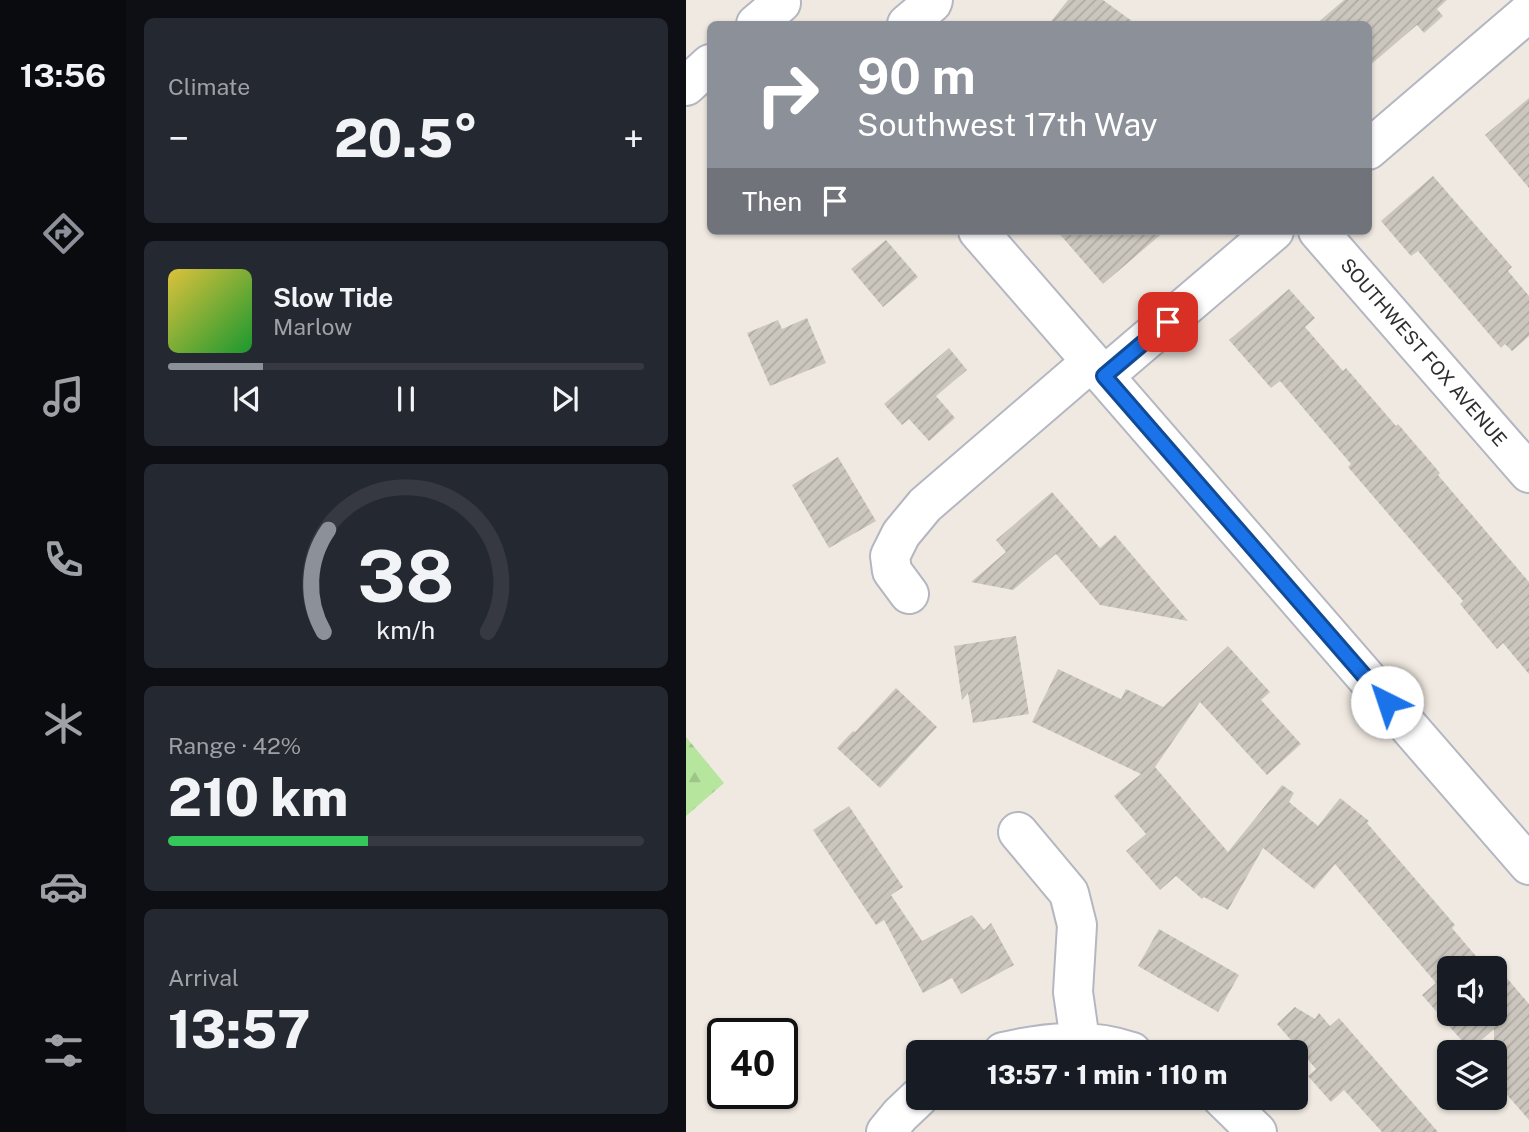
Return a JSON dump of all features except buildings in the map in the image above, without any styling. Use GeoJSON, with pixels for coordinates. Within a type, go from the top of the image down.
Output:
{"type":"FeatureCollection","features":[{"type":"Feature","properties":{"kind":"street"},"geometry":{"type":"LineString","coordinates":[[911,21],[933,0]]}},
{"type":"Feature","properties":{"kind":"street"},"geometry":{"type":"LineString","coordinates":[[1372,147],[1529,12]]}},
{"type":"Feature","properties":{"kind":"street"},"geometry":{"type":"LineString","coordinates":[[686,86],[707,67]]}},
{"type":"Feature","properties":{"kind":"street"},"geometry":{"type":"LineString","coordinates":[[981,235],[1529,865]]}},
{"type":"Feature","properties":{"kind":"street"},"geometry":{"type":"LineString","coordinates":[[909,594],[892,571],[890,556],[901,534],[925,505],[1269,235]]}},
{"type":"Feature","properties":{"kind":"street","name":"SOUTHWEST FOX AVENUE"},"geometry":{"type":"LineString","coordinates":[[1322,235],[1521,448]]}},
{"type":"Feature","properties":{"kind":"street"},"geometry":{"type":"LineString","coordinates":[[1018,832],[1069,893],[1077,925],[1073,992],[1080,1040]]}},
{"type":"Feature","properties":{"kind":"street"},"geometry":{"type":"LineString","coordinates":[[886,1132],[906,1109]]}},
{"type":"Feature","properties":{"kind":"street"},"geometry":{"type":"LineString","coordinates":[[1234,1110],[1257,1132]]}},
{"type":"Feature","properties":{"kind":"green space"},"geometry":{"type":"Polygon","coordinates":[[[686,737],[724,783],[686,816],[686,737]]]}},
{"type":"Feature","properties":{"kind":"route"},"geometry":{"type":"LineString","coordinates":[[1168,322],[1104,376],[1387,702]]}}]}
